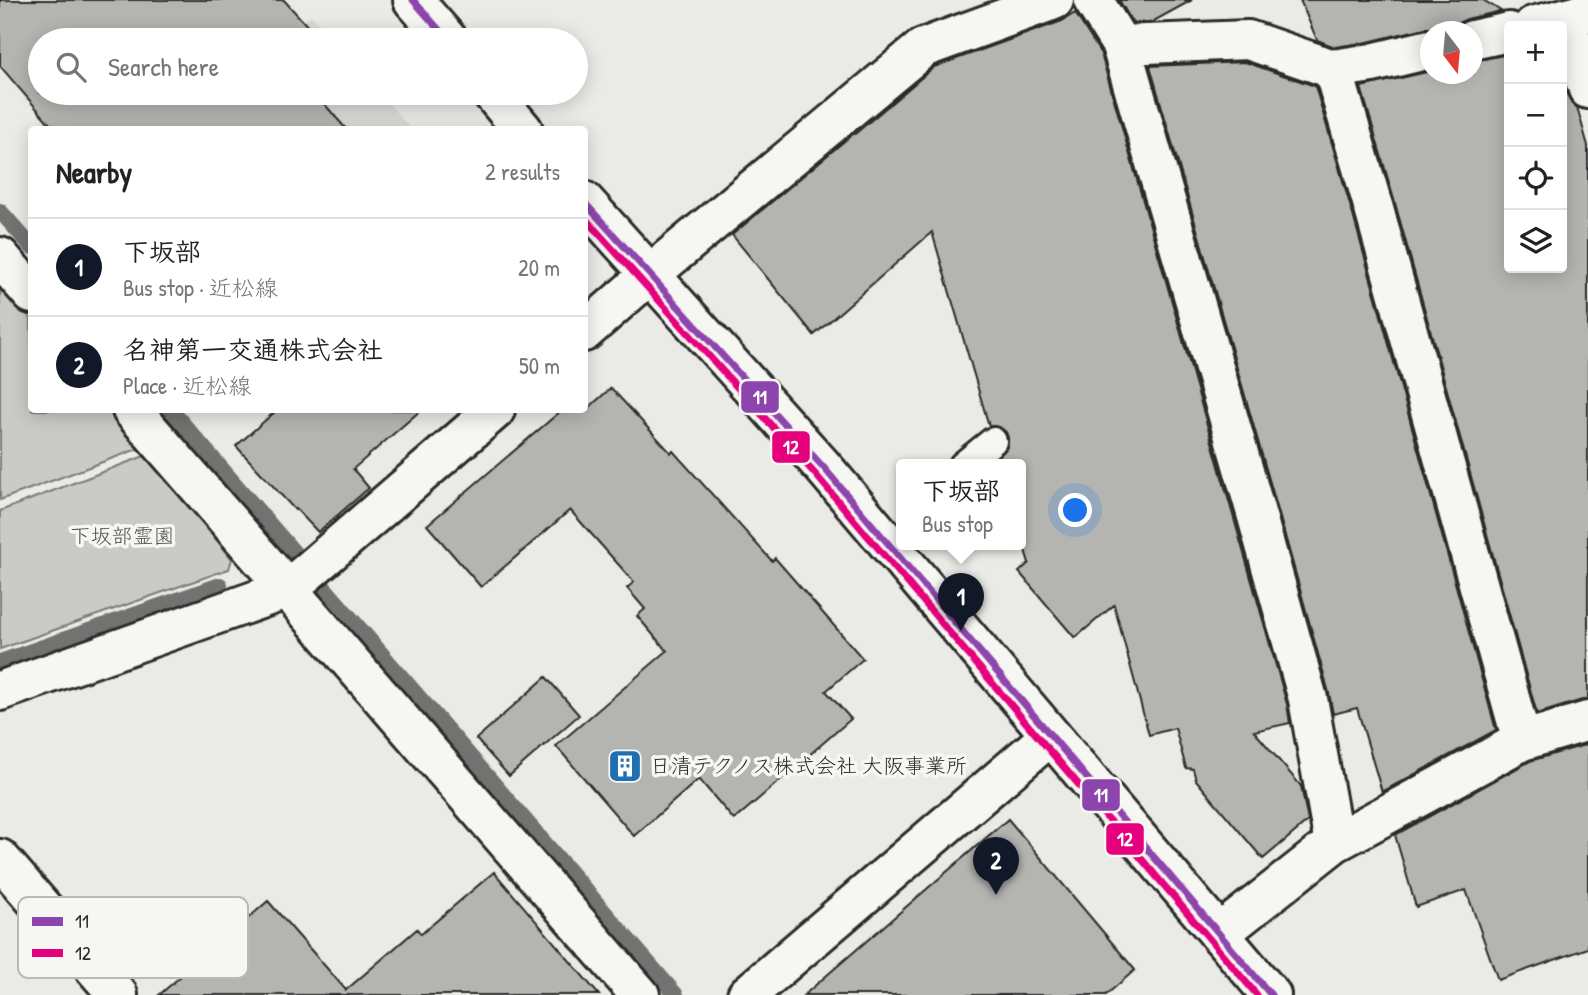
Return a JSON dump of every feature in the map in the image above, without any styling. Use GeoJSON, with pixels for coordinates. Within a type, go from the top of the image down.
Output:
{"type":"FeatureCollection","features":[{"type":"Feature","properties":{"kind":"street"},"geometry":{"type":"LineString","coordinates":[[413,0],[438,28]]}},
{"type":"Feature","properties":{"kind":"street"},"geometry":{"type":"LineString","coordinates":[[588,328],[923,48],[1054,0]]}},
{"type":"Feature","properties":{"kind":"street"},"geometry":{"type":"LineString","coordinates":[[1093,0],[1121,46],[1256,513],[1308,699],[1334,843]]}},
{"type":"Feature","properties":{"kind":"street"},"geometry":{"type":"LineString","coordinates":[[1562,19],[1588,89]]}},
{"type":"Feature","properties":{"kind":"street"},"geometry":{"type":"LineString","coordinates":[[1483,38],[1504,33]]}},
{"type":"Feature","properties":{"kind":"street"},"geometry":{"type":"LineString","coordinates":[[1121,46],[1248,40],[1333,69],[1420,51]]}},
{"type":"Feature","properties":{"kind":"street"},"geometry":{"type":"LineString","coordinates":[[1333,69],[1522,741]]}},
{"type":"Feature","properties":{"kind":"street"},"geometry":{"type":"LineString","coordinates":[[502,105],[520,126]]}},
{"type":"Feature","properties":{"kind":"street"},"geometry":{"type":"LineString","coordinates":[[588,206],[896,545]]}},
{"type":"Feature","properties":{"kind":"street"},"geometry":{"type":"LineString","coordinates":[[0,257],[28,288]]}},
{"type":"Feature","properties":{"kind":"street"},"geometry":{"type":"LineString","coordinates":[[135,413],[640,995]]}},
{"type":"Feature","properties":{"kind":"street"},"geometry":{"type":"LineString","coordinates":[[0,691],[288,589],[492,413]]}},
{"type":"Feature","properties":{"kind":"street"},"geometry":{"type":"LineString","coordinates":[[901,550],[1050,736],[1271,995]]}},
{"type":"Feature","properties":{"kind":"street"},"geometry":{"type":"LineString","coordinates":[[1219,934],[1334,843],[1522,741],[1588,720]]}},
{"type":"Feature","properties":{"kind":"street"},"geometry":{"type":"LineString","coordinates":[[747,995],[1050,736]]}},
{"type":"Feature","properties":{"kind":"street"},"geometry":{"type":"LineString","coordinates":[[0,859],[33,897]]}},
{"type":"Feature","properties":{"kind":"street"},"geometry":{"type":"LineString","coordinates":[[103,978],[118,995]]}},
{"type":"Feature","properties":{"kind":"lane"},"geometry":{"type":"LineString","coordinates":[[970,459],[993,441]]}},
{"type":"Feature","properties":{"kind":"shaded area"},"geometry":{"type":"Polygon","coordinates":[[[311,15],[322,28],[296,28],[311,15]]]}},
{"type":"Feature","properties":{"kind":"shaded area"},"geometry":{"type":"Polygon","coordinates":[[[209,105],[390,105],[408,126],[186,126],[209,105]]]}},
{"type":"Feature","properties":{"kind":"green space"},"geometry":{"type":"Polygon","coordinates":[[[0,282],[28,315],[28,413],[113,413],[143,447],[0,500],[0,282]]]}},
{"type":"Feature","properties":{"kind":"green space","name":"下坂部霊園"},"geometry":{"type":"Polygon","coordinates":[[[147,455],[232,559],[229,569],[0,649],[0,511],[147,455]]]}},
{"type":"Feature","properties":{"kind":"building"},"geometry":{"type":"Polygon","coordinates":[[[0,0],[284,0],[309,28],[28,28],[28,99],[0,66],[0,0]]]}},
{"type":"Feature","properties":{"kind":"building"},"geometry":{"type":"Polygon","coordinates":[[[1119,0],[1192,0],[1152,22],[1133,23],[1119,0]]]}},
{"type":"Feature","properties":{"kind":"building"},"geometry":{"type":"Polygon","coordinates":[[[1300,0],[1483,0],[1501,11],[1462,21],[1420,21],[1420,29],[1368,42],[1335,47],[1317,40],[1300,0]]]}},
{"type":"Feature","properties":{"kind":"building"},"geometry":{"type":"Polygon","coordinates":[[[1075,13],[1101,54],[1287,704],[1290,723],[1254,731],[1301,786],[1308,821],[1263,859],[1196,780],[1193,769],[1186,768],[1175,728],[1149,735],[1114,605],[1075,638],[1019,572],[1029,563],[1025,550],[1026,459],[998,459],[1007,447],[1008,438],[1006,432],[999,427],[989,426],[932,232],[814,335],[732,235],[934,67],[1062,21],[1075,13]]]}},
{"type":"Feature","properties":{"kind":"building"},"geometry":{"type":"Polygon","coordinates":[[[1504,55],[1504,273],[1567,273],[1567,93],[1577,107],[1588,146],[1588,700],[1537,714],[1361,87],[1420,74],[1420,84],[1483,84],[1483,59],[1504,55]]]}},
{"type":"Feature","properties":{"kind":"building"},"geometry":{"type":"Polygon","coordinates":[[[1245,62],[1315,86],[1496,730],[1382,792],[1357,708],[1333,714],[1277,507],[1150,66],[1245,62]]]}},
{"type":"Feature","properties":{"kind":"building"},"geometry":{"type":"Polygon","coordinates":[[[34,105],[325,105],[344,126],[52,126],[34,105]]]}},
{"type":"Feature","properties":{"kind":"building"},"geometry":{"type":"Polygon","coordinates":[[[611,388],[671,453],[673,451],[772,561],[775,558],[863,659],[826,691],[851,719],[734,820],[699,779],[634,836],[556,746],[667,651],[637,616],[645,609],[627,588],[634,582],[570,510],[481,587],[427,525],[558,413],[588,413],[588,408],[611,388]]]}},
{"type":"Feature","properties":{"kind":"building"},"geometry":{"type":"Polygon","coordinates":[[[274,413],[418,413],[353,469],[369,488],[318,532],[236,446],[274,413]]]}},
{"type":"Feature","properties":{"kind":"building"},"geometry":{"type":"Polygon","coordinates":[[[546,677],[579,715],[509,776],[476,739],[546,677]]]}},
{"type":"Feature","properties":{"kind":"building"},"geometry":{"type":"Polygon","coordinates":[[[1588,744],[1588,948],[1498,980],[1466,890],[1416,907],[1395,835],[1530,761],[1588,744]]]}},
{"type":"Feature","properties":{"kind":"building"},"geometry":{"type":"Polygon","coordinates":[[[1008,819],[1135,970],[1106,995],[804,995],[1008,819]]]}},
{"type":"Feature","properties":{"kind":"building"},"geometry":{"type":"Polygon","coordinates":[[[494,872],[599,995],[159,995],[179,978],[248,978],[248,918],[268,901],[346,990],[417,929],[421,934],[494,872]]]}},
{"type":"Feature","properties":{"kind":"waterway"},"geometry":{"type":"LineString","coordinates":[[0,211],[28,242]]}},
{"type":"Feature","properties":{"kind":"waterway"},"geometry":{"type":"LineString","coordinates":[[174,413],[676,995]]}},
{"type":"Feature","properties":{"kind":"waterway"},"geometry":{"type":"LineString","coordinates":[[0,662],[220,585]]}},
{"type":"Feature","properties":{"kind":"transit line","name":"11"},"geometry":{"type":"LineString","coordinates":[[413,0],[438,28]]}},
{"type":"Feature","properties":{"kind":"transit line","name":"11"},"geometry":{"type":"LineString","coordinates":[[588,206],[824,468],[1271,995]]}},
{"type":"Feature","properties":{"kind":"transit line","name":"12"},"geometry":{"type":"LineString","coordinates":[[588,221],[816,475],[1257,995]]}},
{"type":"Feature","properties":{"kind":"place","name":"下坂部"},"geometry":{"type":"Point","coordinates":[961,631]}},
{"type":"Feature","properties":{"kind":"place","name":"日清テクノス株式会社 大阪事業所"},"geometry":{"type":"Point","coordinates":[625,766]}},
{"type":"Feature","properties":{"kind":"place","name":"名神第一交通株式会社"},"geometry":{"type":"Point","coordinates":[996,895]}}]}
